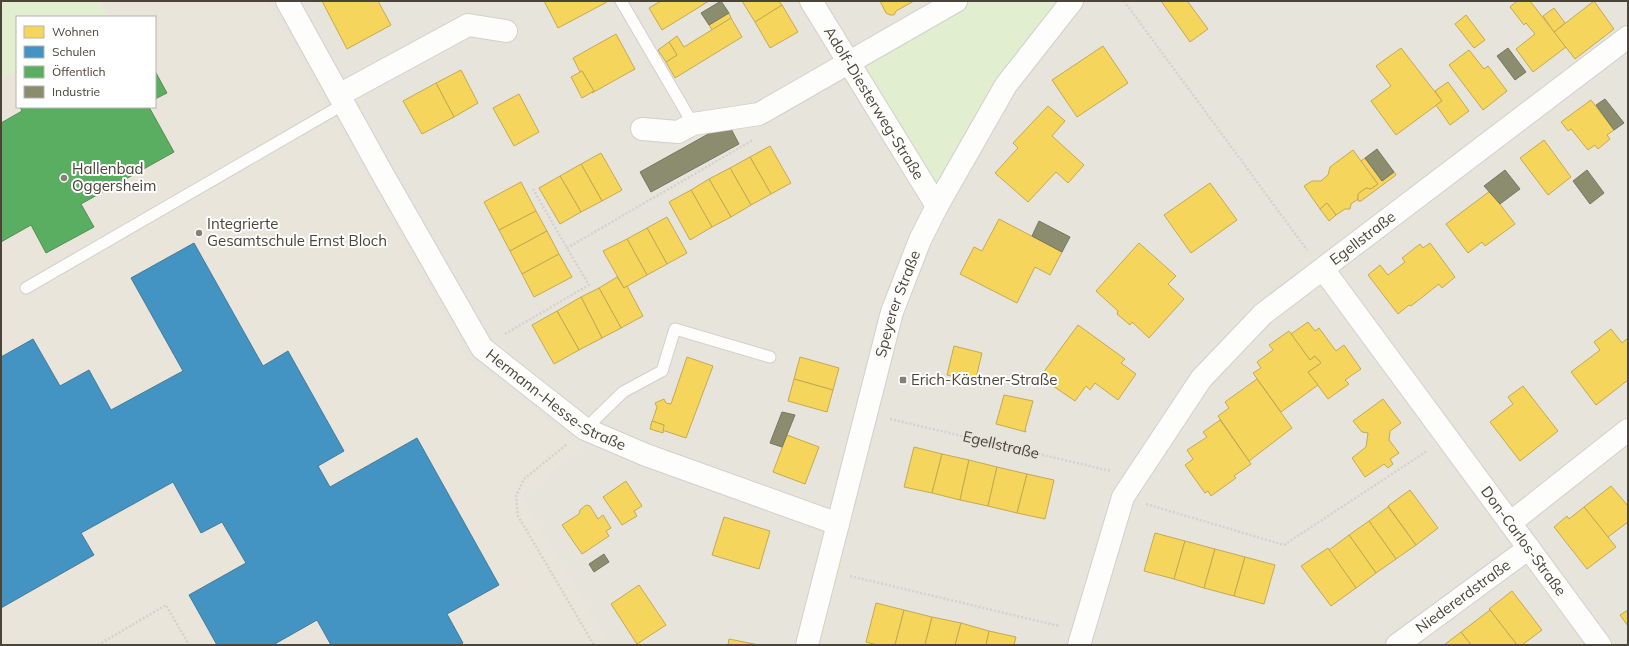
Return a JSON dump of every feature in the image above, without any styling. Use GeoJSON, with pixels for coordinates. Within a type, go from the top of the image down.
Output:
{"type":"FeatureCollection","features":[{"type":"Feature","properties":{"kind":"street","name":"Hermann-Hesse-Straße"},"geometry":{"type":"LineString","coordinates":[[287,1],[482,348],[585,429],[646,455],[838,524]]}},
{"type":"Feature","properties":{"kind":"street","name":"Adolf-Diesterweg-Straße"},"geometry":{"type":"LineString","coordinates":[[811,1],[937,206]]}},
{"type":"Feature","properties":{"kind":"street"},"geometry":{"type":"LineString","coordinates":[[642,129],[678,132],[693,124],[759,114],[849,64],[956,1]]}},
{"type":"Feature","properties":{"kind":"street","name":"Speyerer Straße"},"geometry":{"type":"LineString","coordinates":[[807,645],[892,312],[920,240],[937,206],[1006,85],[1072,1]]}},
{"type":"Feature","properties":{"kind":"street"},"geometry":{"type":"LineString","coordinates":[[342,100],[468,25],[506,31]]}},
{"type":"Feature","properties":{"kind":"street","name":"Egellstraße"},"geometry":{"type":"LineString","coordinates":[[1080,641],[1123,497],[1201,379],[1263,314],[1628,37]]}},
{"type":"Feature","properties":{"kind":"street","name":"Don-Carlos-Straße"},"geometry":{"type":"LineString","coordinates":[[1323,269],[1600,645]]}},
{"type":"Feature","properties":{"kind":"street"},"geometry":{"type":"LineString","coordinates":[[1510,523],[1628,430]]}},
{"type":"Feature","properties":{"kind":"street","name":"Niedererdstraße"},"geometry":{"type":"LineString","coordinates":[[1397,645],[1529,548]]}},
{"type":"Feature","properties":{"kind":"lane"},"geometry":{"type":"LineString","coordinates":[[621,1],[693,124]]}},
{"type":"Feature","properties":{"kind":"lane"},"geometry":{"type":"LineString","coordinates":[[26,288],[342,100]]}},
{"type":"Feature","properties":{"kind":"lane"},"geometry":{"type":"LineString","coordinates":[[585,429],[623,392],[662,372],[675,329],[770,357]]}},
{"type":"Feature","properties":{"kind":"path"},"geometry":{"type":"LineString","coordinates":[[1124,1],[1323,269]]}},
{"type":"Feature","properties":{"kind":"path"},"geometry":{"type":"LineString","coordinates":[[568,248],[768,132],[759,114]]}},
{"type":"Feature","properties":{"kind":"path"},"geometry":{"type":"LineString","coordinates":[[482,348],[589,285],[533,189]]}},
{"type":"Feature","properties":{"kind":"path","name":"Egellstraße"},"geometry":{"type":"LineString","coordinates":[[866,413],[1136,477]]}},
{"type":"Feature","properties":{"kind":"path"},"geometry":{"type":"LineString","coordinates":[[585,429],[524,479],[516,496],[518,516],[594,645]]}},
{"type":"Feature","properties":{"kind":"path"},"geometry":{"type":"LineString","coordinates":[[1123,497],[1284,545],[1447,437]]}},
{"type":"Feature","properties":{"kind":"path"},"geometry":{"type":"LineString","coordinates":[[826,571],[1080,641]]}},
{"type":"Feature","properties":{"kind":"path"},"geometry":{"type":"LineString","coordinates":[[98,645],[166,605],[189,645]]}},
{"type":"Feature","properties":{"kind":"shaded area"},"geometry":{"type":"Polygon","coordinates":[[[1,1],[1628,1],[1628,645],[1,645],[1,1]]]}},
{"type":"Feature","properties":{"kind":"shaded area","name":"Integrierte Gesamtschule Ernst Bloch"},"geometry":{"type":"Polygon","coordinates":[[[1,1],[267,1],[469,360],[582,447],[521,497],[609,645],[1,645],[1,1]]]}},
{"type":"Feature","properties":{"kind":"green space"},"geometry":{"type":"Polygon","coordinates":[[[1,1],[100,1],[108,16],[16,16],[16,71],[1,79],[1,1]]]}},
{"type":"Feature","properties":{"kind":"green space"},"geometry":{"type":"Polygon","coordinates":[[[971,1],[1063,1],[936,191],[859,67],[971,1]]]}},
{"type":"Feature","properties":{"kind":"building: Wohnen"},"geometry":{"type":"Polygon","coordinates":[[[322,1],[378,1],[391,25],[347,49],[322,1]]]}},
{"type":"Feature","properties":{"kind":"building: Wohnen"},"geometry":{"type":"Polygon","coordinates":[[[544,1],[606,1],[607,2],[558,28],[544,1]]]}},
{"type":"Feature","properties":{"kind":"building: Wohnen"},"geometry":{"type":"Polygon","coordinates":[[[661,1],[709,1],[662,30],[649,8],[661,1]]]}},
{"type":"Feature","properties":{"kind":"building: Wohnen"},"geometry":{"type":"Polygon","coordinates":[[[742,1],[779,1],[782,5],[755,22],[742,1]]]}},
{"type":"Feature","properties":{"kind":"building: Wohnen"},"geometry":{"type":"Polygon","coordinates":[[[880,1],[914,1],[896,11],[894,15],[890,15],[886,13],[880,1]]]}},
{"type":"Feature","properties":{"kind":"building: Wohnen"},"geometry":{"type":"Polygon","coordinates":[[[1161,1],[1189,1],[1188,2],[1208,29],[1190,42],[1161,1]]]}},
{"type":"Feature","properties":{"kind":"building: Wohnen"},"geometry":{"type":"Polygon","coordinates":[[[1517,1],[1530,1],[1566,47],[1533,72],[1516,49],[1535,34],[1526,23],[1524,25],[1510,7],[1517,1]]]}},
{"type":"Feature","properties":{"kind":"building: Wohnen"},"geometry":{"type":"Polygon","coordinates":[[[1594,1],[1614,29],[1575,59],[1554,32],[1594,1]]]}},
{"type":"Feature","properties":{"kind":"building: Wohnen"},"geometry":{"type":"Polygon","coordinates":[[[782,5],[798,32],[770,48],[755,22],[782,5]]]}},
{"type":"Feature","properties":{"kind":"building: Wohnen"},"geometry":{"type":"Polygon","coordinates":[[[1554,8],[1565,23],[1554,32],[1543,16],[1554,8]]]}},
{"type":"Feature","properties":{"kind":"building: Wohnen"},"geometry":{"type":"Polygon","coordinates":[[[729,13],[731,18],[712,30],[709,25],[729,13]]]}},
{"type":"Feature","properties":{"kind":"building: Wohnen"},"geometry":{"type":"Polygon","coordinates":[[[1466,15],[1485,40],[1474,48],[1455,24],[1466,15]]]}},
{"type":"Feature","properties":{"kind":"building: Wohnen"},"geometry":{"type":"Polygon","coordinates":[[[731,18],[742,37],[675,78],[666,62],[677,55],[669,42],[677,36],[684,47],[731,18]]]}},
{"type":"Feature","properties":{"kind":"building: Wohnen"},"geometry":{"type":"Polygon","coordinates":[[[616,34],[635,69],[592,93],[594,91],[582,71],[580,72],[573,58],[616,34]]]}},
{"type":"Feature","properties":{"kind":"building: Wohnen"},"geometry":{"type":"Polygon","coordinates":[[[669,42],[677,55],[666,62],[658,50],[669,42]]]}},
{"type":"Feature","properties":{"kind":"building: Wohnen"},"geometry":{"type":"Polygon","coordinates":[[[1103,46],[1128,83],[1077,117],[1052,80],[1103,46]]]}},
{"type":"Feature","properties":{"kind":"building: Wohnen"},"geometry":{"type":"Polygon","coordinates":[[[1401,48],[1442,101],[1396,135],[1371,101],[1391,86],[1376,66],[1401,48]]]}},
{"type":"Feature","properties":{"kind":"building: Wohnen"},"geometry":{"type":"Polygon","coordinates":[[[1469,50],[1484,69],[1488,66],[1507,91],[1483,110],[1449,65],[1469,50]]]}},
{"type":"Feature","properties":{"kind":"building: Wohnen"},"geometry":{"type":"Polygon","coordinates":[[[461,70],[478,103],[454,117],[436,83],[461,70]]]}},
{"type":"Feature","properties":{"kind":"building: Wohnen"},"geometry":{"type":"Polygon","coordinates":[[[582,71],[594,91],[582,98],[571,77],[582,71]]]}},
{"type":"Feature","properties":{"kind":"building: Wohnen"},"geometry":{"type":"Polygon","coordinates":[[[1448,82],[1469,111],[1450,125],[1436,105],[1442,101],[1435,91],[1448,82]]]}},
{"type":"Feature","properties":{"kind":"building: Wohnen"},"geometry":{"type":"Polygon","coordinates":[[[436,83],[454,117],[422,134],[403,101],[436,83]]]}},
{"type":"Feature","properties":{"kind":"building: Wohnen"},"geometry":{"type":"Polygon","coordinates":[[[519,94],[539,132],[514,146],[493,108],[519,94]]]}},
{"type":"Feature","properties":{"kind":"building: Wohnen"},"geometry":{"type":"Polygon","coordinates":[[[1591,100],[1614,130],[1607,135],[1610,139],[1598,149],[1595,145],[1588,150],[1571,129],[1568,131],[1561,122],[1591,100]]]}},
{"type":"Feature","properties":{"kind":"building: Wohnen"},"geometry":{"type":"Polygon","coordinates":[[[1048,106],[1065,121],[1052,136],[1084,165],[1068,183],[1056,172],[1028,202],[995,173],[1018,148],[1013,143],[1048,106]]]}},
{"type":"Feature","properties":{"kind":"building: Wohnen"},"geometry":{"type":"Polygon","coordinates":[[[1544,140],[1571,177],[1548,195],[1520,158],[1544,140]]]}},
{"type":"Feature","properties":{"kind":"building: Wohnen"},"geometry":{"type":"Polygon","coordinates":[[[770,146],[791,183],[771,194],[750,157],[770,146]]]}},
{"type":"Feature","properties":{"kind":"building: Wohnen"},"geometry":{"type":"Polygon","coordinates":[[[1353,150],[1378,184],[1371,189],[1366,188],[1358,194],[1358,199],[1351,204],[1350,209],[1345,209],[1336,215],[1327,203],[1320,209],[1304,186],[1312,181],[1321,181],[1328,175],[1330,167],[1353,150]]]}},
{"type":"Feature","properties":{"kind":"building: Wohnen"},"geometry":{"type":"Polygon","coordinates":[[[601,153],[622,190],[602,201],[581,164],[601,153]]]}},
{"type":"Feature","properties":{"kind":"building: Wohnen"},"geometry":{"type":"Polygon","coordinates":[[[750,157],[771,194],[751,205],[730,168],[750,157]]]}},
{"type":"Feature","properties":{"kind":"building: Wohnen"},"geometry":{"type":"Polygon","coordinates":[[[1365,158],[1382,181],[1394,172],[1396,175],[1361,201],[1358,201],[1358,194],[1366,188],[1371,189],[1378,184],[1361,161],[1365,158]]]}},
{"type":"Feature","properties":{"kind":"building: Wohnen"},"geometry":{"type":"Polygon","coordinates":[[[581,164],[602,201],[581,212],[560,176],[581,164]]]}},
{"type":"Feature","properties":{"kind":"building: Wohnen"},"geometry":{"type":"Polygon","coordinates":[[[730,168],[751,205],[731,217],[709,179],[730,168]]]}},
{"type":"Feature","properties":{"kind":"building: Wohnen"},"geometry":{"type":"Polygon","coordinates":[[[560,176],[581,212],[560,224],[539,188],[560,176]]]}},
{"type":"Feature","properties":{"kind":"building: Wohnen"},"geometry":{"type":"Polygon","coordinates":[[[709,179],[731,217],[712,227],[691,190],[709,179]]]}},
{"type":"Feature","properties":{"kind":"building: Wohnen"},"geometry":{"type":"Polygon","coordinates":[[[521,182],[536,211],[499,230],[484,202],[521,182]]]}},
{"type":"Feature","properties":{"kind":"building: Wohnen"},"geometry":{"type":"Polygon","coordinates":[[[1210,183],[1237,220],[1191,253],[1164,215],[1210,183]]]}},
{"type":"Feature","properties":{"kind":"building: Wohnen"},"geometry":{"type":"Polygon","coordinates":[[[691,190],[712,227],[690,240],[669,202],[691,190]]]}},
{"type":"Feature","properties":{"kind":"building: Wohnen"},"geometry":{"type":"Polygon","coordinates":[[[1490,191],[1515,224],[1485,246],[1482,242],[1468,253],[1446,224],[1490,191]]]}},
{"type":"Feature","properties":{"kind":"building: Wohnen"},"geometry":{"type":"Polygon","coordinates":[[[1327,203],[1336,215],[1329,221],[1320,209],[1327,203]]]}},
{"type":"Feature","properties":{"kind":"building: Wohnen"},"geometry":{"type":"Polygon","coordinates":[[[536,211],[547,231],[510,251],[499,230],[536,211]]]}},
{"type":"Feature","properties":{"kind":"building: Wohnen"},"geometry":{"type":"Polygon","coordinates":[[[667,217],[687,253],[667,264],[647,228],[667,217]]]}},
{"type":"Feature","properties":{"kind":"building: Wohnen"},"geometry":{"type":"Polygon","coordinates":[[[999,219],[1062,252],[1050,275],[1035,267],[1017,303],[960,274],[974,247],[982,251],[999,219]]]}},
{"type":"Feature","properties":{"kind":"building: Wohnen"},"geometry":{"type":"Polygon","coordinates":[[[647,228],[667,264],[647,275],[627,239],[647,228]]]}},
{"type":"Feature","properties":{"kind":"building: Wohnen"},"geometry":{"type":"Polygon","coordinates":[[[547,231],[559,254],[522,274],[510,251],[547,231]]]}},
{"type":"Feature","properties":{"kind":"building: Wohnen"},"geometry":{"type":"Polygon","coordinates":[[[627,239],[647,275],[624,288],[603,251],[627,239]]]}},
{"type":"Feature","properties":{"kind":"building: Wohnen"},"geometry":{"type":"Polygon","coordinates":[[[1139,243],[1176,276],[1168,284],[1184,299],[1149,338],[1132,322],[1130,325],[1117,314],[1118,311],[1096,291],[1139,243]]]}},
{"type":"Feature","properties":{"kind":"building: Wohnen"},"geometry":{"type":"Polygon","coordinates":[[[1430,243],[1455,277],[1442,288],[1439,284],[1411,306],[1409,305],[1398,314],[1368,275],[1380,265],[1388,275],[1405,262],[1402,258],[1420,244],[1423,248],[1430,243]]]}},
{"type":"Feature","properties":{"kind":"building: Wohnen"},"geometry":{"type":"Polygon","coordinates":[[[559,254],[572,277],[534,297],[522,274],[559,254]]]}},
{"type":"Feature","properties":{"kind":"building: Wohnen"},"geometry":{"type":"Polygon","coordinates":[[[617,277],[624,288],[627,286],[643,316],[621,328],[599,288],[617,277]]]}},
{"type":"Feature","properties":{"kind":"building: Wohnen"},"geometry":{"type":"Polygon","coordinates":[[[599,288],[621,328],[602,338],[581,297],[599,288]]]}},
{"type":"Feature","properties":{"kind":"building: Wohnen"},"geometry":{"type":"Polygon","coordinates":[[[581,297],[602,338],[579,350],[557,311],[581,297]]]}},
{"type":"Feature","properties":{"kind":"building: Wohnen"},"geometry":{"type":"Polygon","coordinates":[[[557,311],[579,350],[554,364],[532,325],[557,311]]]}},
{"type":"Feature","properties":{"kind":"building: Wohnen"},"geometry":{"type":"Polygon","coordinates":[[[1308,322],[1315,331],[1319,328],[1336,351],[1344,345],[1361,369],[1345,380],[1349,384],[1328,399],[1308,372],[1321,363],[1315,356],[1310,360],[1291,334],[1308,322]]]}},
{"type":"Feature","properties":{"kind":"building: Wohnen"},"geometry":{"type":"Polygon","coordinates":[[[1078,325],[1125,359],[1121,363],[1136,374],[1118,400],[1095,383],[1090,390],[1086,386],[1075,401],[1040,377],[1078,325]]]}},
{"type":"Feature","properties":{"kind":"building: Wohnen"},"geometry":{"type":"Polygon","coordinates":[[[1611,329],[1622,343],[1628,338],[1628,380],[1596,405],[1571,372],[1600,350],[1594,342],[1611,329]]]}},
{"type":"Feature","properties":{"kind":"building: Wohnen"},"geometry":{"type":"Polygon","coordinates":[[[1289,331],[1310,360],[1315,356],[1321,363],[1308,372],[1318,385],[1281,412],[1253,373],[1261,368],[1257,362],[1273,350],[1269,345],[1289,331]]]}},
{"type":"Feature","properties":{"kind":"building: Wohnen"},"geometry":{"type":"Polygon","coordinates":[[[954,346],[982,353],[975,382],[947,375],[954,346]]]}},
{"type":"Feature","properties":{"kind":"building: Wohnen"},"geometry":{"type":"Polygon","coordinates":[[[687,357],[713,366],[686,438],[662,430],[664,425],[652,421],[657,407],[655,403],[664,399],[666,403],[671,404],[687,357]]]}},
{"type":"Feature","properties":{"kind":"building: Wohnen"},"geometry":{"type":"Polygon","coordinates":[[[800,357],[839,368],[833,390],[794,379],[800,357]]]}},
{"type":"Feature","properties":{"kind":"building: Wohnen"},"geometry":{"type":"Polygon","coordinates":[[[794,379],[833,390],[827,412],[788,401],[794,379]]]}},
{"type":"Feature","properties":{"kind":"building: Wohnen"},"geometry":{"type":"Polygon","coordinates":[[[1257,379],[1292,428],[1249,461],[1218,416],[1229,408],[1225,402],[1257,379]]]}},
{"type":"Feature","properties":{"kind":"building: Wohnen"},"geometry":{"type":"Polygon","coordinates":[[[1523,386],[1558,431],[1520,461],[1490,422],[1513,404],[1508,397],[1523,386]]]}},
{"type":"Feature","properties":{"kind":"building: Wohnen"},"geometry":{"type":"Polygon","coordinates":[[[1004,395],[1033,401],[1025,430],[1026,432],[996,424],[1004,395]]]}},
{"type":"Feature","properties":{"kind":"building: Wohnen"},"geometry":{"type":"Polygon","coordinates":[[[1383,399],[1401,423],[1390,431],[1389,440],[1399,453],[1390,459],[1393,464],[1388,468],[1384,464],[1365,477],[1352,458],[1366,447],[1368,433],[1362,432],[1353,421],[1383,399]]]}},
{"type":"Feature","properties":{"kind":"building: Wohnen"},"geometry":{"type":"Polygon","coordinates":[[[1220,420],[1251,464],[1234,476],[1236,478],[1211,496],[1208,491],[1205,493],[1185,465],[1193,459],[1187,450],[1207,437],[1203,432],[1220,420]]]}},
{"type":"Feature","properties":{"kind":"building: Wohnen"},"geometry":{"type":"Polygon","coordinates":[[[652,421],[664,425],[663,433],[650,429],[652,421]]]}},
{"type":"Feature","properties":{"kind":"building: Wohnen"},"geometry":{"type":"Polygon","coordinates":[[[787,435],[819,447],[805,484],[773,472],[787,435]]]}},
{"type":"Feature","properties":{"kind":"building: Wohnen"},"geometry":{"type":"Polygon","coordinates":[[[914,447],[942,454],[932,493],[904,487],[914,447]]]}},
{"type":"Feature","properties":{"kind":"building: Wohnen"},"geometry":{"type":"Polygon","coordinates":[[[942,454],[969,460],[960,500],[932,493],[942,454]]]}},
{"type":"Feature","properties":{"kind":"building: Wohnen"},"geometry":{"type":"Polygon","coordinates":[[[969,460],[997,467],[988,506],[960,500],[969,460]]]}},
{"type":"Feature","properties":{"kind":"building: Wohnen"},"geometry":{"type":"Polygon","coordinates":[[[997,467],[1027,474],[1017,513],[988,506],[997,467]]]}},
{"type":"Feature","properties":{"kind":"building: Wohnen"},"geometry":{"type":"Polygon","coordinates":[[[1027,474],[1054,480],[1045,519],[1017,513],[1027,474]]]}},
{"type":"Feature","properties":{"kind":"building: Wohnen"},"geometry":{"type":"Polygon","coordinates":[[[626,481],[642,506],[634,511],[637,516],[622,525],[603,497],[626,481]]]}},
{"type":"Feature","properties":{"kind":"building: Wohnen"},"geometry":{"type":"Polygon","coordinates":[[[1611,486],[1628,506],[1628,522],[1608,537],[1584,507],[1611,486]]]}},
{"type":"Feature","properties":{"kind":"building: Wohnen"},"geometry":{"type":"Polygon","coordinates":[[[1410,490],[1438,528],[1416,545],[1388,506],[1410,490]]]}},
{"type":"Feature","properties":{"kind":"building: Wohnen"},"geometry":{"type":"Polygon","coordinates":[[[586,505],[590,506],[598,519],[603,515],[611,528],[606,531],[609,536],[582,554],[562,525],[579,514],[580,510],[586,505]]]}},
{"type":"Feature","properties":{"kind":"building: Wohnen"},"geometry":{"type":"Polygon","coordinates":[[[1388,507],[1416,545],[1396,559],[1369,521],[1388,507]]]}},
{"type":"Feature","properties":{"kind":"building: Wohnen"},"geometry":{"type":"Polygon","coordinates":[[[1584,507],[1616,547],[1587,569],[1554,527],[1567,516],[1569,519],[1584,507]]]}},
{"type":"Feature","properties":{"kind":"building: Wohnen"},"geometry":{"type":"Polygon","coordinates":[[[724,517],[770,531],[759,569],[712,555],[724,517]]]}},
{"type":"Feature","properties":{"kind":"building: Wohnen"},"geometry":{"type":"Polygon","coordinates":[[[1369,521],[1396,559],[1376,573],[1349,535],[1369,521]]]}},
{"type":"Feature","properties":{"kind":"building: Wohnen"},"geometry":{"type":"Polygon","coordinates":[[[1155,533],[1185,541],[1174,579],[1144,571],[1155,533]]]}},
{"type":"Feature","properties":{"kind":"building: Wohnen"},"geometry":{"type":"Polygon","coordinates":[[[1349,535],[1376,573],[1356,588],[1329,550],[1349,535]]]}},
{"type":"Feature","properties":{"kind":"building: Wohnen"},"geometry":{"type":"Polygon","coordinates":[[[1185,541],[1215,549],[1204,588],[1174,579],[1185,541]]]}},
{"type":"Feature","properties":{"kind":"building: Wohnen"},"geometry":{"type":"Polygon","coordinates":[[[1328,548],[1356,588],[1331,606],[1301,566],[1328,548]]]}},
{"type":"Feature","properties":{"kind":"building: Wohnen"},"geometry":{"type":"Polygon","coordinates":[[[1215,549],[1245,557],[1234,596],[1204,588],[1215,549]]]}},
{"type":"Feature","properties":{"kind":"building: Wohnen"},"geometry":{"type":"Polygon","coordinates":[[[1245,557],[1275,565],[1264,604],[1234,596],[1245,557]]]}},
{"type":"Feature","properties":{"kind":"building: Wohnen"},"geometry":{"type":"Polygon","coordinates":[[[639,585],[666,625],[637,644],[611,604],[639,585]]]}},
{"type":"Feature","properties":{"kind":"building: Wohnen"},"geometry":{"type":"Polygon","coordinates":[[[1512,591],[1542,630],[1522,645],[1517,645],[1489,609],[1512,591]]]}},
{"type":"Feature","properties":{"kind":"building: Wohnen"},"geometry":{"type":"Polygon","coordinates":[[[876,603],[904,610],[895,645],[877,645],[866,642],[876,603]]]}},
{"type":"Feature","properties":{"kind":"building: Wohnen"},"geometry":{"type":"Polygon","coordinates":[[[904,610],[932,617],[925,645],[895,645],[904,610]]]}},
{"type":"Feature","properties":{"kind":"building: Wohnen"},"geometry":{"type":"Polygon","coordinates":[[[1490,610],[1517,645],[1471,645],[1461,632],[1490,610]]]}},
{"type":"Feature","properties":{"kind":"building: Wohnen"},"geometry":{"type":"Polygon","coordinates":[[[1628,610],[1628,626],[1620,615],[1628,610]]]}},
{"type":"Feature","properties":{"kind":"building: Wohnen"},"geometry":{"type":"Polygon","coordinates":[[[932,617],[961,623],[955,645],[925,645],[932,617]]]}},
{"type":"Feature","properties":{"kind":"building: Wohnen"},"geometry":{"type":"Polygon","coordinates":[[[961,623],[989,631],[986,645],[955,645],[961,623]]]}},
{"type":"Feature","properties":{"kind":"building: Wohnen"},"geometry":{"type":"Polygon","coordinates":[[[989,631],[1016,637],[1014,645],[986,645],[989,631]]]}},
{"type":"Feature","properties":{"kind":"building: Wohnen"},"geometry":{"type":"Polygon","coordinates":[[[1461,632],[1471,645],[1444,645],[1461,632]]]}},
{"type":"Feature","properties":{"kind":"building: Wohnen"},"geometry":{"type":"Polygon","coordinates":[[[729,639],[759,645],[728,645],[729,639]]]}},
{"type":"Feature","properties":{"kind":"building: Schulen"},"geometry":{"type":"Polygon","coordinates":[[[194,243],[263,366],[288,351],[344,451],[318,466],[330,487],[417,438],[499,585],[447,614],[463,643],[458,645],[331,645],[317,620],[273,645],[217,645],[189,595],[246,563],[222,522],[201,533],[173,482],[81,533],[94,555],[1,608],[1,357],[33,339],[60,386],[89,370],[111,410],[183,371],[131,278],[194,243]]]}},
{"type":"Feature","properties":{"kind":"building: Öffentlich"},"geometry":{"type":"Polygon","coordinates":[[[156,73],[167,93],[156,98],[156,73]]]}},
{"type":"Feature","properties":{"kind":"building: Öffentlich","name":"Hallenbad Oggersheim"},"geometry":{"type":"Polygon","coordinates":[[[20,108],[150,108],[174,152],[81,204],[94,227],[46,253],[31,225],[1,242],[1,123],[22,111],[20,108]]]}},
{"type":"Feature","properties":{"kind":"building: Industrie"},"geometry":{"type":"Polygon","coordinates":[[[721,1],[729,13],[709,25],[701,13],[721,1]]]}},
{"type":"Feature","properties":{"kind":"building: Industrie"},"geometry":{"type":"Polygon","coordinates":[[[1508,48],[1526,72],[1515,80],[1497,56],[1508,48]]]}},
{"type":"Feature","properties":{"kind":"building: Industrie"},"geometry":{"type":"Polygon","coordinates":[[[1605,99],[1624,123],[1614,130],[1596,105],[1605,99]]]}},
{"type":"Feature","properties":{"kind":"building: Industrie"},"geometry":{"type":"Polygon","coordinates":[[[728,123],[739,144],[651,192],[640,172],[728,123]]]}},
{"type":"Feature","properties":{"kind":"building: Industrie"},"geometry":{"type":"Polygon","coordinates":[[[1377,149],[1394,172],[1382,181],[1365,158],[1377,149]]]}},
{"type":"Feature","properties":{"kind":"building: Industrie"},"geometry":{"type":"Polygon","coordinates":[[[1505,170],[1520,189],[1500,204],[1484,186],[1505,170]]]}},
{"type":"Feature","properties":{"kind":"building: Industrie"},"geometry":{"type":"Polygon","coordinates":[[[1587,170],[1604,193],[1590,204],[1573,181],[1587,170]]]}},
{"type":"Feature","properties":{"kind":"building: Industrie"},"geometry":{"type":"Polygon","coordinates":[[[1039,221],[1070,237],[1062,252],[1032,236],[1039,221]]]}},
{"type":"Feature","properties":{"kind":"building: Industrie"},"geometry":{"type":"Polygon","coordinates":[[[782,412],[795,415],[782,447],[770,443],[782,412]]]}},
{"type":"Feature","properties":{"kind":"building: Industrie"},"geometry":{"type":"Polygon","coordinates":[[[604,554],[609,562],[594,572],[589,564],[604,554]]]}},
{"type":"Feature","properties":{"kind":"place","name":"Hallenbad Oggersheim"},"geometry":{"type":"Point","coordinates":[64,178]}},
{"type":"Feature","properties":{"kind":"place","name":"Integrierte Gesamtschule Ernst Bloch"},"geometry":{"type":"Point","coordinates":[199,233]}},
{"type":"Feature","properties":{"kind":"place","name":"Erich-Kästner-Straße"},"geometry":{"type":"Point","coordinates":[903,380]}}]}
